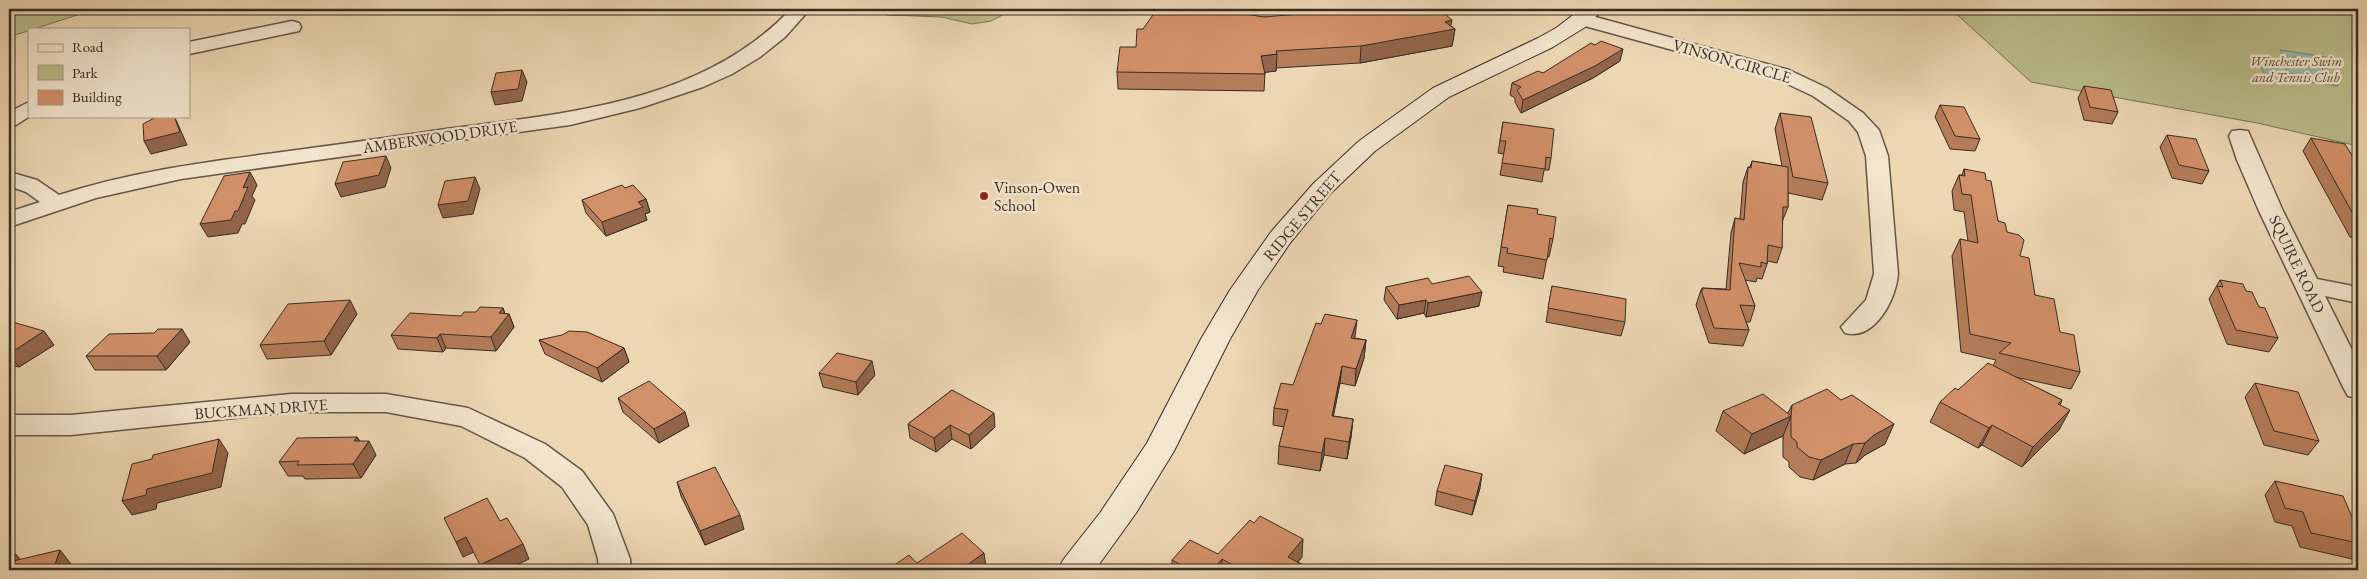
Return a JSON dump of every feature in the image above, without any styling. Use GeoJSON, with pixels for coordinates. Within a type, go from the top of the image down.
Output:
{"type":"FeatureCollection","features":[{"type":"Feature","properties":{"kind":"street","name":"AMBERWOOD DRIVE"},"geometry":{"type":"LineString","coordinates":[[9,220],[89,193],[181,172],[570,119],[628,105],[713,75],[749,56],[776,36],[801,9]]}},
{"type":"Feature","properties":{"kind":"street","name":"VINSON CIRCLE"},"geometry":{"type":"LineString","coordinates":[[1587,14],[1782,74],[1820,92],[1856,117],[1868,130],[1877,156],[1886,274],[1884,294],[1880,301],[1854,327]]}},
{"type":"Feature","properties":{"kind":"street","name":"RIDGE STREET"},"geometry":{"type":"LineString","coordinates":[[1075,570],[1130,495],[1167,435],[1240,296],[1269,251],[1337,173],[1394,125],[1450,88],[1518,56],[1587,14]]}},
{"type":"Feature","properties":{"kind":"street"},"geometry":{"type":"LineString","coordinates":[[190,48],[292,28]]}},
{"type":"Feature","properties":{"kind":"street"},"geometry":{"type":"LineString","coordinates":[[9,121],[28,109]]}},
{"type":"Feature","properties":{"kind":"street","name":"SQUIRE ROAD"},"geometry":{"type":"LineString","coordinates":[[2240,136],[2248,160],[2358,390]]}},
{"type":"Feature","properties":{"kind":"street"},"geometry":{"type":"LineString","coordinates":[[9,180],[27,183],[38,188],[55,204]]}},
{"type":"Feature","properties":{"kind":"street"},"geometry":{"type":"LineString","coordinates":[[2307,285],[2358,295]]}},
{"type":"Feature","properties":{"kind":"street","name":"BUCKMAN DRIVE"},"geometry":{"type":"LineString","coordinates":[[9,424],[71,425],[291,404],[386,403],[468,418],[535,451],[572,479],[602,522],[614,560],[615,570]]}},
{"type":"Feature","properties":{"kind":"green space"},"geometry":{"type":"Polygon","coordinates":[[[9,9],[96,9],[37,28],[28,28],[28,31],[9,37],[9,9]]]}},
{"type":"Feature","properties":{"kind":"green space"},"geometry":{"type":"Polygon","coordinates":[[[873,9],[1014,9],[991,21],[972,24],[942,17],[887,15],[873,9]]]}},
{"type":"Feature","properties":{"kind":"green space","name":"Winchester Swim and Tennis Club"},"geometry":{"type":"Polygon","coordinates":[[[1951,9],[2358,9],[2358,146],[2257,123],[2031,82],[1951,9]]]}},
{"type":"Feature","properties":{"kind":"water"},"geometry":{"type":"Polygon","coordinates":[[[2280,50],[2326,57],[2329,63],[2324,63],[2338,86],[2265,75],[2257,59],[2288,64],[2280,50]]]}},
{"type":"Feature","properties":{"kind":"building"},"geometry":{"type":"Polygon","coordinates":[[[1157,9],[1214,9],[1264,17],[1351,9],[1439,9],[1452,20],[1445,22],[1455,29],[1361,46],[1276,51],[1277,54],[1261,56],[1265,74],[1117,72],[1120,47],[1136,47],[1137,29],[1143,29],[1157,9]]]}},
{"type":"Feature","properties":{"kind":"building"},"geometry":{"type":"Polygon","coordinates":[[[1601,41],[1623,49],[1595,66],[1523,100],[1517,90],[1521,87],[1512,83],[1538,71],[1543,73],[1591,43],[1595,45],[1601,41]]]}},
{"type":"Feature","properties":{"kind":"building"},"geometry":{"type":"Polygon","coordinates":[[[522,70],[518,89],[491,92],[496,73],[522,70]]]}},
{"type":"Feature","properties":{"kind":"building"},"geometry":{"type":"Polygon","coordinates":[[[2084,86],[2111,90],[2118,112],[2090,107],[2084,86]]]}},
{"type":"Feature","properties":{"kind":"building"},"geometry":{"type":"Polygon","coordinates":[[[1940,105],[1964,107],[1980,139],[1955,136],[1940,105]]]}},
{"type":"Feature","properties":{"kind":"building"},"geometry":{"type":"Polygon","coordinates":[[[1780,113],[1811,117],[1828,183],[1793,177],[1780,113]]]}},
{"type":"Feature","properties":{"kind":"building"},"geometry":{"type":"Polygon","coordinates":[[[154,118],[175,118],[180,132],[144,141],[143,124],[154,118]]]}},
{"type":"Feature","properties":{"kind":"building"},"geometry":{"type":"Polygon","coordinates":[[[1503,122],[1554,129],[1551,158],[1546,157],[1545,169],[1502,163],[1506,141],[1500,141],[1503,122]]]}},
{"type":"Feature","properties":{"kind":"building"},"geometry":{"type":"Polygon","coordinates":[[[2167,135],[2196,139],[2209,171],[2179,165],[2167,135]]]}},
{"type":"Feature","properties":{"kind":"building"},"geometry":{"type":"Polygon","coordinates":[[[2311,138],[2345,144],[2358,165],[2358,223],[2311,138]]]}},
{"type":"Feature","properties":{"kind":"building"},"geometry":{"type":"Polygon","coordinates":[[[386,156],[379,175],[335,184],[343,162],[386,156]]]}},
{"type":"Feature","properties":{"kind":"building"},"geometry":{"type":"Polygon","coordinates":[[[1752,161],[1788,167],[1788,207],[1783,207],[1782,248],[1768,245],[1767,264],[1761,262],[1761,267],[1739,263],[1755,306],[1740,305],[1749,330],[1714,328],[1701,290],[1703,290],[1702,288],[1730,290],[1735,218],[1744,220],[1748,167],[1751,168],[1752,161]]]}},
{"type":"Feature","properties":{"kind":"building"},"geometry":{"type":"Polygon","coordinates":[[[1964,169],[1985,173],[1986,180],[1991,181],[1998,221],[2005,223],[2007,232],[2019,235],[2024,240],[2020,256],[2029,258],[2035,295],[2054,299],[2060,332],[2074,335],[2080,372],[1999,353],[2011,343],[1970,334],[1960,239],[1978,243],[1971,195],[1962,194],[1959,175],[1965,176],[1964,169]]]}},
{"type":"Feature","properties":{"kind":"building"},"geometry":{"type":"Polygon","coordinates":[[[250,172],[243,188],[248,187],[238,211],[235,211],[231,220],[200,224],[224,176],[250,172]]]}},
{"type":"Feature","properties":{"kind":"building"},"geometry":{"type":"Polygon","coordinates":[[[475,177],[468,201],[438,205],[445,181],[475,177]]]}},
{"type":"Feature","properties":{"kind":"building"},"geometry":{"type":"Polygon","coordinates":[[[622,185],[625,188],[633,185],[646,199],[638,202],[643,207],[602,222],[582,200],[622,185]]]}},
{"type":"Feature","properties":{"kind":"building"},"geometry":{"type":"Polygon","coordinates":[[[1508,205],[1538,209],[1537,214],[1556,217],[1553,239],[1550,238],[1547,260],[1507,253],[1508,248],[1501,247],[1508,205]]]}},
{"type":"Feature","properties":{"kind":"building"},"geometry":{"type":"Polygon","coordinates":[[[1469,276],[1482,292],[1428,303],[1426,300],[1399,305],[1386,287],[1428,278],[1432,284],[1469,276]]]}},
{"type":"Feature","properties":{"kind":"building"},"geometry":{"type":"Polygon","coordinates":[[[2220,280],[2243,284],[2246,291],[2252,292],[2259,307],[2265,308],[2278,338],[2236,330],[2217,286],[2223,287],[2220,280]]]}},
{"type":"Feature","properties":{"kind":"building"},"geometry":{"type":"Polygon","coordinates":[[[1552,286],[1626,299],[1625,322],[1548,308],[1552,286]]]}},
{"type":"Feature","properties":{"kind":"building"},"geometry":{"type":"Polygon","coordinates":[[[350,300],[324,341],[260,345],[288,304],[350,300]]]}},
{"type":"Feature","properties":{"kind":"building"},"geometry":{"type":"Polygon","coordinates":[[[480,307],[503,308],[499,313],[509,314],[491,337],[440,334],[437,338],[391,335],[410,313],[461,316],[464,312],[476,312],[480,307]]]}},
{"type":"Feature","properties":{"kind":"building"},"geometry":{"type":"Polygon","coordinates":[[[1325,314],[1357,320],[1351,338],[1366,340],[1356,369],[1342,366],[1332,416],[1353,419],[1349,442],[1325,438],[1322,453],[1279,446],[1288,410],[1274,408],[1281,383],[1293,385],[1316,323],[1321,324],[1325,314]]]}},
{"type":"Feature","properties":{"kind":"building"},"geometry":{"type":"Polygon","coordinates":[[[9,321],[44,331],[9,354],[9,321]]]}},
{"type":"Feature","properties":{"kind":"building"},"geometry":{"type":"Polygon","coordinates":[[[158,329],[182,329],[157,356],[86,356],[109,334],[154,333],[158,329]]]}},
{"type":"Feature","properties":{"kind":"building"},"geometry":{"type":"Polygon","coordinates":[[[569,331],[587,332],[624,348],[597,368],[539,340],[562,335],[569,331]]]}},
{"type":"Feature","properties":{"kind":"building"},"geometry":{"type":"Polygon","coordinates":[[[837,353],[872,361],[856,382],[819,373],[837,353]]]}},
{"type":"Feature","properties":{"kind":"building"},"geometry":{"type":"Polygon","coordinates":[[[1988,363],[2062,400],[2058,404],[2070,410],[2033,447],[1992,425],[1989,428],[1940,402],[1955,388],[1958,390],[1988,363]]]}},
{"type":"Feature","properties":{"kind":"building"},"geometry":{"type":"Polygon","coordinates":[[[649,381],[685,412],[654,429],[618,398],[649,381]]]}},
{"type":"Feature","properties":{"kind":"building"},"geometry":{"type":"Polygon","coordinates":[[[2255,383],[2298,392],[2319,441],[2274,431],[2255,383]]]}},
{"type":"Feature","properties":{"kind":"building"},"geometry":{"type":"Polygon","coordinates":[[[1827,389],[1841,400],[1852,395],[1894,424],[1874,435],[1865,443],[1853,444],[1821,460],[1809,457],[1797,447],[1797,442],[1791,437],[1792,405],[1827,389]]]}},
{"type":"Feature","properties":{"kind":"building"},"geometry":{"type":"Polygon","coordinates":[[[952,390],[994,413],[969,435],[950,425],[934,438],[908,424],[952,390]]]}},
{"type":"Feature","properties":{"kind":"building"},"geometry":{"type":"Polygon","coordinates":[[[1763,394],[1791,416],[1752,434],[1723,411],[1763,394]]]}},
{"type":"Feature","properties":{"kind":"building"},"geometry":{"type":"Polygon","coordinates":[[[357,437],[354,441],[369,441],[353,464],[297,465],[299,461],[279,462],[297,438],[357,437]]]}},
{"type":"Feature","properties":{"kind":"building"},"geometry":{"type":"Polygon","coordinates":[[[219,439],[212,473],[147,489],[146,495],[122,501],[132,464],[152,459],[153,455],[219,439]]]}},
{"type":"Feature","properties":{"kind":"building"},"geometry":{"type":"Polygon","coordinates":[[[1445,465],[1482,474],[1475,501],[1437,491],[1445,465]]]}},
{"type":"Feature","properties":{"kind":"building"},"geometry":{"type":"Polygon","coordinates":[[[715,467],[740,515],[700,531],[677,482],[715,467]]]}},
{"type":"Feature","properties":{"kind":"building"},"geometry":{"type":"Polygon","coordinates":[[[2275,481],[2343,496],[2358,531],[2358,543],[2311,533],[2303,512],[2285,508],[2275,481]]]}},
{"type":"Feature","properties":{"kind":"building"},"geometry":{"type":"Polygon","coordinates":[[[487,498],[500,521],[507,518],[523,544],[480,565],[466,537],[456,542],[444,518],[487,498]]]}},
{"type":"Feature","properties":{"kind":"building"},"geometry":{"type":"Polygon","coordinates":[[[1260,516],[1303,539],[1288,557],[1312,570],[1242,570],[1222,559],[1213,570],[1190,570],[1172,560],[1190,540],[1218,554],[1250,520],[1254,523],[1260,516]]]}},
{"type":"Feature","properties":{"kind":"building"},"geometry":{"type":"Polygon","coordinates":[[[962,533],[984,553],[960,570],[892,570],[890,568],[909,555],[917,563],[962,533]]]}},
{"type":"Feature","properties":{"kind":"building"},"geometry":{"type":"Polygon","coordinates":[[[60,550],[53,570],[9,570],[9,562],[60,550]]]}},
{"type":"Feature","properties":{"kind":"place","name":"Vinson-Owen School"},"geometry":{"type":"Point","coordinates":[984,196]}}]}
